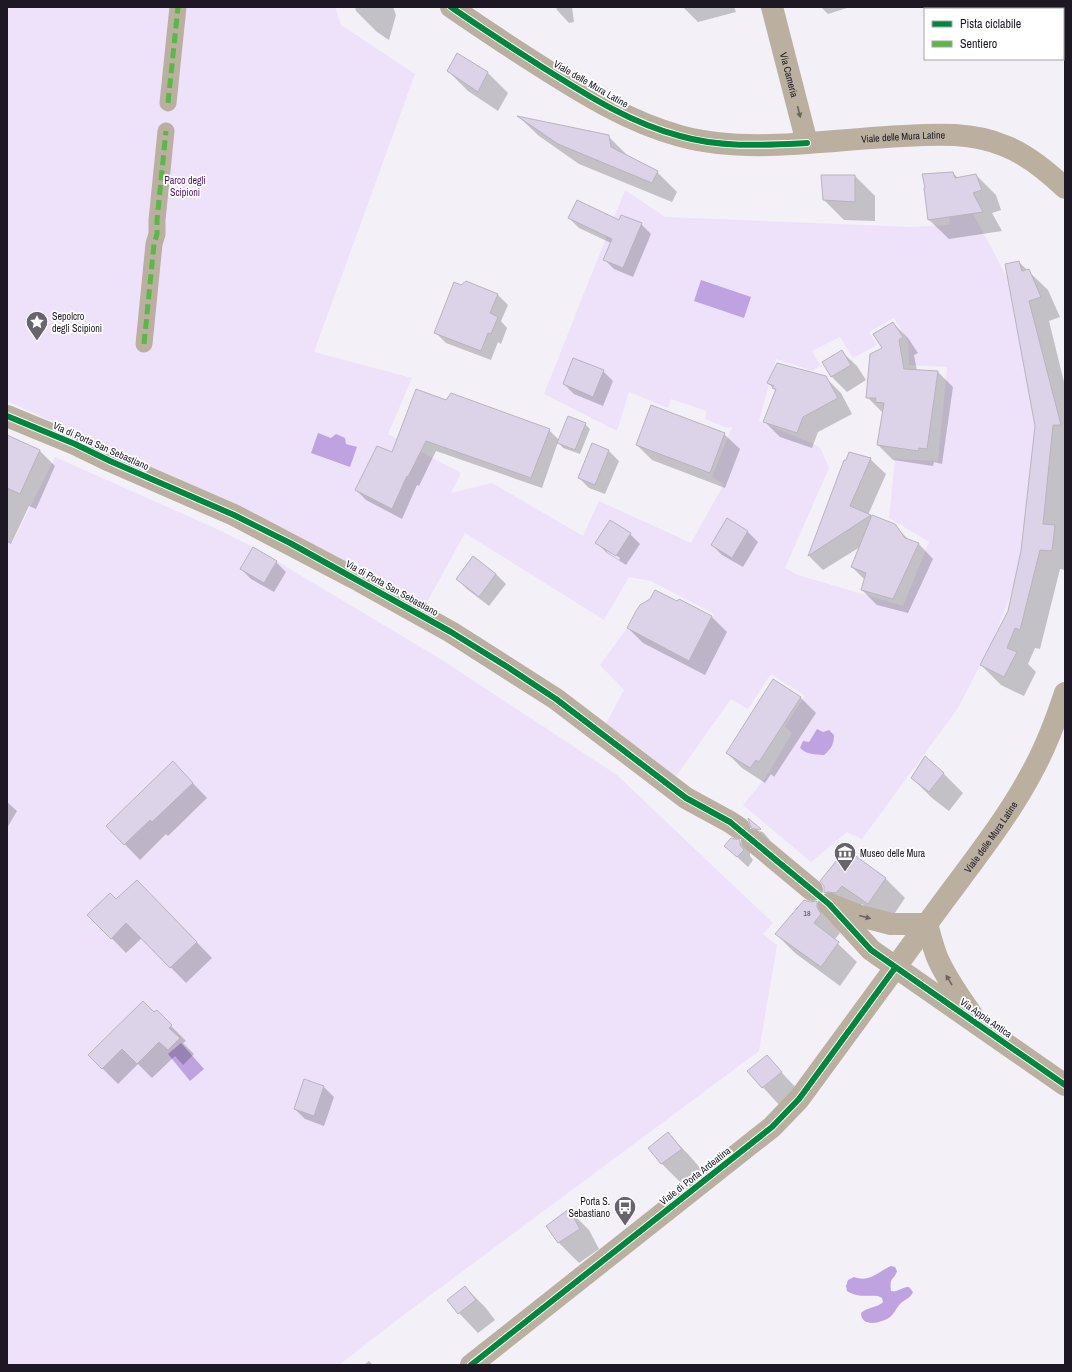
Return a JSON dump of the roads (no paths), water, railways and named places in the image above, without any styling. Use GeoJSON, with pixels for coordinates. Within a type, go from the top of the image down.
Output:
{"type":"FeatureCollection","features":[{"type":"Feature","properties":{"kind":"street"},"geometry":{"type":"LineString","coordinates":[[168,104],[178,7]]}},
{"type":"Feature","properties":{"kind":"street","name":"Viale delle Mura Latine"},"geometry":{"type":"LineString","coordinates":[[451,7],[591,97],[636,120],[680,136],[712,143],[746,145],[807,143],[931,134],[977,137],[1011,148],[1045,171],[1065,188]]}},
{"type":"Feature","properties":{"kind":"street","name":"Via Cameria"},"geometry":{"type":"LineString","coordinates":[[772,7],[807,143]]}},
{"type":"Feature","properties":{"kind":"street"},"geometry":{"type":"LineString","coordinates":[[144,344],[154,244],[157,234],[157,220],[166,130]]}},
{"type":"Feature","properties":{"kind":"street","name":"Via di Porta San Sebastiano"},"geometry":{"type":"LineString","coordinates":[[7,416],[75,444],[110,461],[234,515],[290,543],[432,621],[509,668],[556,699],[686,798],[730,822],[812,890]]}},
{"type":"Feature","properties":{"kind":"street","name":"Viale delle Mura Latine"},"geometry":{"type":"LineString","coordinates":[[895,968],[1018,796],[1044,749],[1065,693]]}},
{"type":"Feature","properties":{"kind":"street"},"geometry":{"type":"LineString","coordinates":[[895,968],[868,946],[829,904],[860,916],[891,924],[927,924],[936,956],[978,1024]]}},
{"type":"Feature","properties":{"kind":"street","name":"Via Appia Antica"},"geometry":{"type":"LineString","coordinates":[[895,968],[1065,1085]]}},
{"type":"Feature","properties":{"kind":"street","name":"Viale di Porta Ardeatina"},"geometry":{"type":"LineString","coordinates":[[471,1365],[772,1128],[799,1100],[895,968]]}},
{"type":"Feature","properties":{"kind":"place","name":"Sepolcro degli Scipioni"},"geometry":{"type":"Point","coordinates":[37,342]}},
{"type":"Feature","properties":{"kind":"place","name":"Museo delle Mura"},"geometry":{"type":"Point","coordinates":[845,872]}},
{"type":"Feature","properties":{"kind":"place","name":"Porta S. Sebastiano"},"geometry":{"type":"Point","coordinates":[625,1226]}},
{"type":"Feature","properties":{"kind":"park label","name":"Parco degli Scipioni"},"geometry":{"type":"Point","coordinates":[185,186]}}]}
